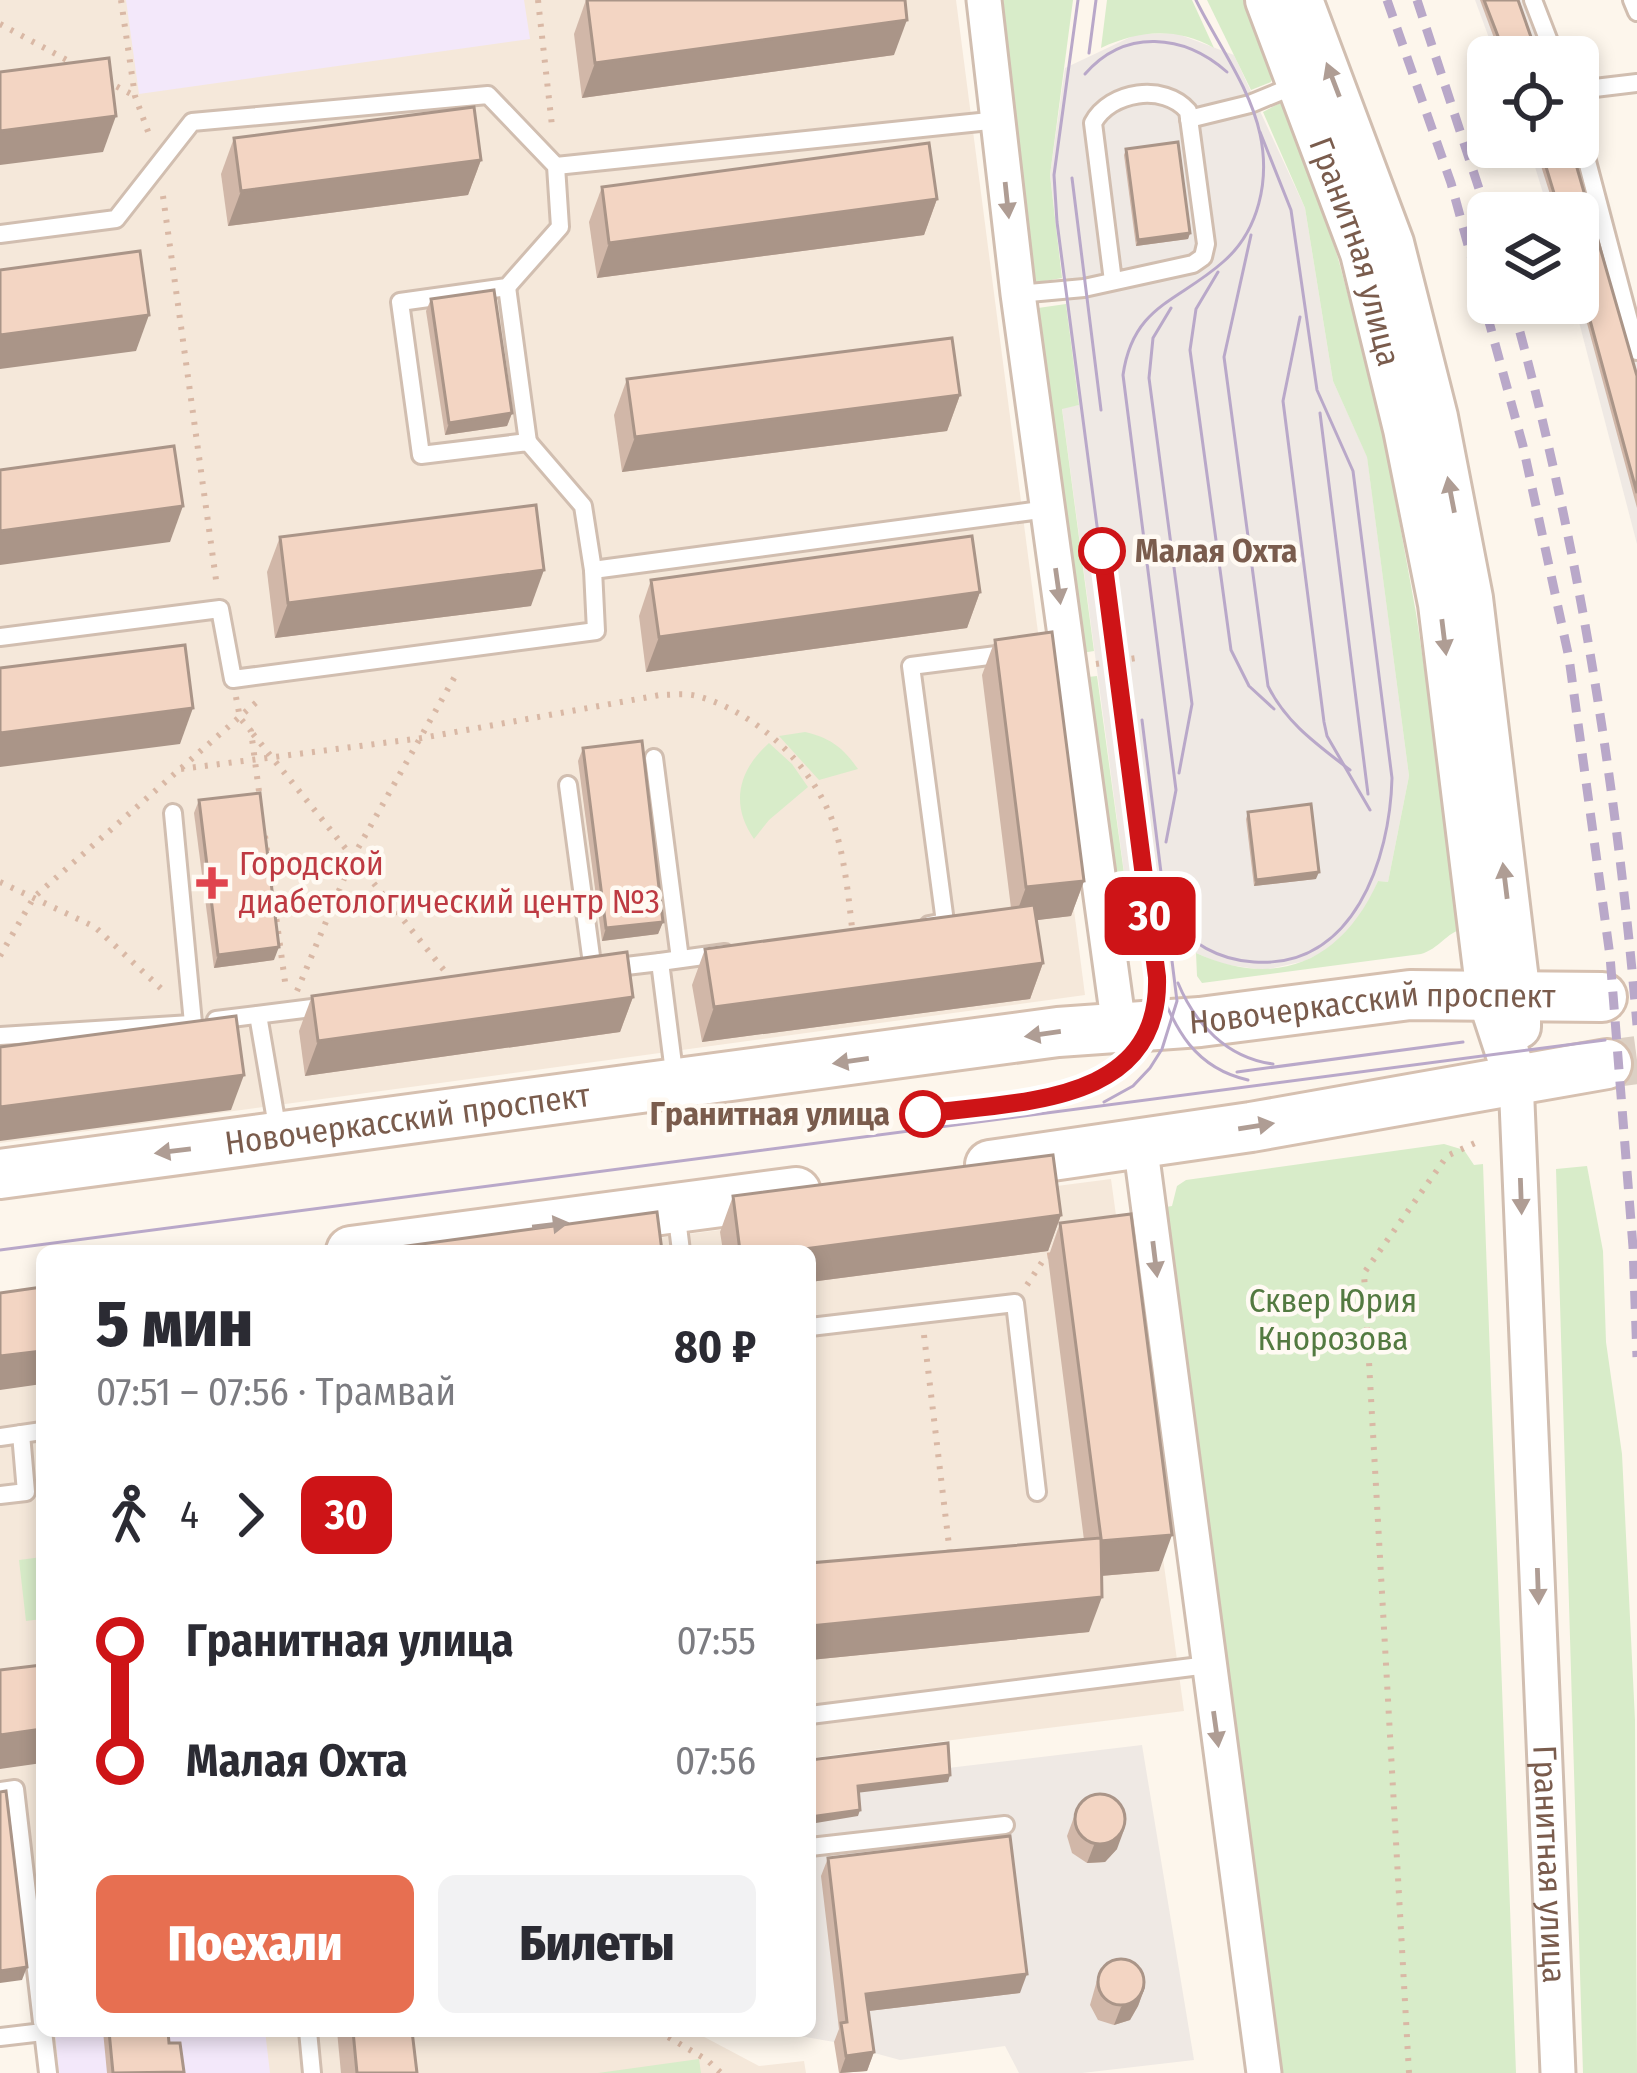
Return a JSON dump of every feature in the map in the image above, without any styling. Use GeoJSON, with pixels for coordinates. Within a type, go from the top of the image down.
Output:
{"type":"FeatureCollection","features":[{"type":"Feature","properties":{"kind":"main road","name":"Новочеркасский проспект"},"geometry":{"type":"LineString","coordinates":[[0,1174],[1120,1027],[1200,1022],[1410,995],[1602,997]]}},
{"type":"Feature","properties":{"kind":"main road"},"geometry":{"type":"LineString","coordinates":[[948,1171],[1607,1064]]}},
{"type":"Feature","properties":{"kind":"main road"},"geometry":{"type":"LineString","coordinates":[[444,1245],[678,1230],[835,1186]]}},
{"type":"Feature","properties":{"kind":"street"},"geometry":{"type":"LineString","coordinates":[[984,0],[1064,653],[1120,1027]]}},
{"type":"Feature","properties":{"kind":"street","name":"Гранитная улица"},"geometry":{"type":"LineString","coordinates":[[1267,0],[1362,253],[1405,429],[1440,604],[1516,1079],[1558,2073]]}},
{"type":"Feature","properties":{"kind":"street","name":"Гранитная улица"},"geometry":{"type":"LineString","coordinates":[[1301,0],[1393,243],[1436,417],[1471,598],[1503,995]]}},
{"type":"Feature","properties":{"kind":"street"},"geometry":{"type":"LineString","coordinates":[[1140,1143],[1264,2073]]}},
{"type":"Feature","properties":{"kind":"lane"},"geometry":{"type":"LineString","coordinates":[[1533,0],[1547,36]]}},
{"type":"Feature","properties":{"kind":"lane"},"geometry":{"type":"LineString","coordinates":[[1632,0],[1637,12]]}},
{"type":"Feature","properties":{"kind":"lane"},"geometry":{"type":"LineString","coordinates":[[1599,88],[1637,83]]}},
{"type":"Feature","properties":{"kind":"lane"},"geometry":{"type":"LineString","coordinates":[[1189,118],[1250,104],[1299,84]]}},
{"type":"Feature","properties":{"kind":"lane"},"geometry":{"type":"LineString","coordinates":[[0,234],[116,219],[192,122],[488,95],[556,166],[560,226],[507,287],[400,302],[421,454],[528,442]]}},
{"type":"Feature","properties":{"kind":"lane"},"geometry":{"type":"LineString","coordinates":[[1018,294],[1113,281],[1193,264],[1203,257],[1206,244],[1189,118],[1169,96],[1113,100],[1093,123],[1113,281]]}},
{"type":"Feature","properties":{"kind":"lane"},"geometry":{"type":"LineString","coordinates":[[556,166],[999,120]]}},
{"type":"Feature","properties":{"kind":"lane"},"geometry":{"type":"LineString","coordinates":[[1589,168],[1637,351]]}},
{"type":"Feature","properties":{"kind":"lane"},"geometry":{"type":"LineString","coordinates":[[0,637],[220,609],[233,679],[596,631],[584,506],[528,442],[507,287]]}},
{"type":"Feature","properties":{"kind":"lane"},"geometry":{"type":"LineString","coordinates":[[593,570],[1048,509]]}},
{"type":"Feature","properties":{"kind":"lane"},"geometry":{"type":"LineString","coordinates":[[854,936],[945,922],[911,666],[1022,651]]}},
{"type":"Feature","properties":{"kind":"lane"},"geometry":{"type":"LineString","coordinates":[[654,758],[680,959]]}},
{"type":"Feature","properties":{"kind":"lane"},"geometry":{"type":"LineString","coordinates":[[568,785],[593,970]]}},
{"type":"Feature","properties":{"kind":"lane"},"geometry":{"type":"LineString","coordinates":[[173,813],[193,1023]]}},
{"type":"Feature","properties":{"kind":"lane"},"geometry":{"type":"LineString","coordinates":[[570,974],[745,950]]}},
{"type":"Feature","properties":{"kind":"lane"},"geometry":{"type":"LineString","coordinates":[[660,962],[676,1085]]}},
{"type":"Feature","properties":{"kind":"lane"},"geometry":{"type":"LineString","coordinates":[[0,1036],[193,1023],[352,1002]]}},
{"type":"Feature","properties":{"kind":"lane"},"geometry":{"type":"LineString","coordinates":[[258,1015],[279,1137]]}},
{"type":"Feature","properties":{"kind":"lane"},"geometry":{"type":"LineString","coordinates":[[816,1326],[1015,1303],[1037,1492]]}},
{"type":"Feature","properties":{"kind":"lane"},"geometry":{"type":"LineString","coordinates":[[0,1436],[36,1432]]}},
{"type":"Feature","properties":{"kind":"lane"},"geometry":{"type":"LineString","coordinates":[[0,1495],[26,1492],[21,1435]]}},
{"type":"Feature","properties":{"kind":"lane"},"geometry":{"type":"LineString","coordinates":[[816,1714],[1208,1665]]}},
{"type":"Feature","properties":{"kind":"lane"},"geometry":{"type":"LineString","coordinates":[[0,1792],[15,1790],[36,1964]]}},
{"type":"Feature","properties":{"kind":"lane"},"geometry":{"type":"LineString","coordinates":[[20,1819],[36,1818]]}},
{"type":"Feature","properties":{"kind":"lane"},"geometry":{"type":"LineString","coordinates":[[816,1846],[1005,1825]]}},
{"type":"Feature","properties":{"kind":"lane"},"geometry":{"type":"LineString","coordinates":[[0,2037],[36,2029]]}},
{"type":"Feature","properties":{"kind":"lane"},"geometry":{"type":"LineString","coordinates":[[44,2037],[48,2073]]}},
{"type":"Feature","properties":{"kind":"lane"},"geometry":{"type":"LineString","coordinates":[[309,2037],[312,2073]]}},
{"type":"Feature","properties":{"kind":"path"},"geometry":{"type":"LineString","coordinates":[[121,0],[134,96],[160,163],[220,609]]}},
{"type":"Feature","properties":{"kind":"path"},"geometry":{"type":"LineString","coordinates":[[538,0],[556,166]]}},
{"type":"Feature","properties":{"kind":"path"},"geometry":{"type":"LineString","coordinates":[[0,24],[134,96]]}},
{"type":"Feature","properties":{"kind":"path"},"geometry":{"type":"LineString","coordinates":[[289,1011],[353,857],[471,646]]}},
{"type":"Feature","properties":{"kind":"path"},"geometry":{"type":"LineString","coordinates":[[1064,653],[1143,657]]}},
{"type":"Feature","properties":{"kind":"path"},"geometry":{"type":"LineString","coordinates":[[0,956],[34,897],[292,669]]}},
{"type":"Feature","properties":{"kind":"path"},"geometry":{"type":"LineString","coordinates":[[233,679],[240,718],[459,988]]}},
{"type":"Feature","properties":{"kind":"path"},"geometry":{"type":"LineString","coordinates":[[181,769],[422,738],[660,695],[693,694],[761,729],[797,762],[820,793],[836,831],[854,936]]}},
{"type":"Feature","properties":{"kind":"path"},"geometry":{"type":"LineString","coordinates":[[251,731],[261,805]]}},
{"type":"Feature","properties":{"kind":"path"},"geometry":{"type":"LineString","coordinates":[[264,828],[289,1011]]}},
{"type":"Feature","properties":{"kind":"path"},"geometry":{"type":"LineString","coordinates":[[0,883],[94,927],[151,976],[193,1023]]}},
{"type":"Feature","properties":{"kind":"path"},"geometry":{"type":"LineString","coordinates":[[1409,2073],[1364,1273],[1447,1156],[1477,1142]]}},
{"type":"Feature","properties":{"kind":"path"},"geometry":{"type":"LineString","coordinates":[[1015,1303],[1046,1256],[1057,1254]]}},
{"type":"Feature","properties":{"kind":"path"},"geometry":{"type":"LineString","coordinates":[[921,1314],[950,1558]]}},
{"type":"Feature","properties":{"kind":"path"},"geometry":{"type":"LineString","coordinates":[[668,2037],[721,2073]]}},
{"type":"Feature","properties":{"kind":"shaded area"},"geometry":{"type":"Polygon","coordinates":[[[0,0],[956,0],[1085,995],[0,1143],[0,0]]]}},
{"type":"Feature","properties":{"kind":"shaded area"},"geometry":{"type":"Polygon","coordinates":[[[126,0],[524,0],[530,39],[139,94],[126,0]]]}},
{"type":"Feature","properties":{"kind":"shaded area"},"geometry":{"type":"Polygon","coordinates":[[[1475,0],[1543,0],[1557,36],[1488,36],[1475,0]]]}},
{"type":"Feature","properties":{"kind":"shaded area"},"geometry":{"type":"Polygon","coordinates":[[[1175,33],[1234,55],[1305,208],[1333,381],[1367,456],[1409,776],[1388,882],[1378,881],[1366,908],[1328,949],[1305,961],[1264,970],[1222,964],[1196,953],[1135,954],[1062,408],[1079,405],[1050,175],[1065,68],[1137,34],[1175,33]]]}},
{"type":"Feature","properties":{"kind":"shaded area"},"geometry":{"type":"Polygon","coordinates":[[[1535,168],[1597,168],[1637,329],[1637,544],[1579,324],[1599,324],[1599,192],[1543,192],[1535,168]]]}},
{"type":"Feature","properties":{"kind":"shaded area"},"geometry":{"type":"Polygon","coordinates":[[[1111,1179],[1184,1711],[816,1757],[816,1245],[604,1245],[1111,1179]]]}},
{"type":"Feature","properties":{"kind":"shaded area"},"geometry":{"type":"Polygon","coordinates":[[[36,1319],[36,2037],[704,2037],[759,2066],[804,2061],[806,2073],[40,2073],[9,1797],[0,1797],[0,1323],[36,1319]]]}},
{"type":"Feature","properties":{"kind":"shaded area"},"geometry":{"type":"Polygon","coordinates":[[[1142,1745],[1194,2060],[1082,2073],[1019,2073],[1005,2046],[900,2060],[806,2037],[816,2037],[816,1766],[948,1768],[1142,1745]]]}},
{"type":"Feature","properties":{"kind":"shaded area"},"geometry":{"type":"Polygon","coordinates":[[[56,2037],[266,2037],[270,2073],[59,2073],[56,2037]]]}},
{"type":"Feature","properties":{"kind":"green space"},"geometry":{"type":"Polygon","coordinates":[[[991,0],[1073,0],[1050,175],[1062,278],[1034,283],[1025,279],[991,0]]]}},
{"type":"Feature","properties":{"kind":"green space"},"geometry":{"type":"Polygon","coordinates":[[[1107,0],[1192,0],[1214,48],[1158,33],[1101,48],[1107,0]]]}},
{"type":"Feature","properties":{"kind":"green space"},"geometry":{"type":"Polygon","coordinates":[[[1207,0],[1245,0],[1274,71],[1271,82],[1251,90],[1207,0]]]}},
{"type":"Feature","properties":{"kind":"green space"},"geometry":{"type":"Polygon","coordinates":[[[1280,103],[1290,110],[1338,258],[1379,411],[1416,613],[1463,929],[1421,954],[1202,983],[1196,953],[1254,969],[1280,968],[1326,949],[1346,931],[1378,881],[1388,882],[1409,776],[1367,457],[1333,381],[1305,208],[1263,112],[1280,103]]]}},
{"type":"Feature","properties":{"kind":"green space"},"geometry":{"type":"Polygon","coordinates":[[[1066,304],[1079,405],[1062,409],[1094,651],[1076,654],[1031,315],[1038,308],[1066,304]]]}},
{"type":"Feature","properties":{"kind":"green space"},"geometry":{"type":"Polygon","coordinates":[[[1097,676],[1135,954],[1117,957],[1079,678],[1097,676]]]}},
{"type":"Feature","properties":{"kind":"green space"},"geometry":{"type":"Polygon","coordinates":[[[805,732],[836,745],[858,769],[819,780],[779,736],[805,732]]]}},
{"type":"Feature","properties":{"kind":"green space"},"geometry":{"type":"Polygon","coordinates":[[[769,743],[808,787],[754,839],[742,813],[741,788],[750,765],[769,743]]]}},
{"type":"Feature","properties":{"kind":"green space","name":"Сквер Юрия Кнорозова"},"geometry":{"type":"Polygon","coordinates":[[[1444,1144],[1464,1150],[1474,1165],[1483,1164],[1516,2073],[1277,2073],[1160,1208],[1172,1206],[1177,1186],[1186,1180],[1444,1144]]]}},
{"type":"Feature","properties":{"kind":"green space"},"geometry":{"type":"Polygon","coordinates":[[[1587,1166],[1603,1251],[1606,1342],[1622,1454],[1635,1720],[1637,2073],[1583,2073],[1556,1169],[1587,1166]]]}},
{"type":"Feature","properties":{"kind":"green space"},"geometry":{"type":"Polygon","coordinates":[[[36,1558],[36,1620],[26,1621],[19,1560],[36,1558]]]}},
{"type":"Feature","properties":{"kind":"green space"},"geometry":{"type":"Polygon","coordinates":[[[699,2059],[701,2073],[598,2073],[699,2059]]]}},
{"type":"Feature","properties":{"kind":"building"},"geometry":{"type":"Polygon","coordinates":[[[587,0],[905,0],[907,20],[595,63],[587,0]]]}},
{"type":"Feature","properties":{"kind":"building"},"geometry":{"type":"Polygon","coordinates":[[[1484,0],[1518,0],[1531,36],[1498,36],[1484,0]]]}},
{"type":"Feature","properties":{"kind":"building"},"geometry":{"type":"Polygon","coordinates":[[[109,58],[116,116],[0,131],[0,72],[109,58]]]}},
{"type":"Feature","properties":{"kind":"building"},"geometry":{"type":"Polygon","coordinates":[[[474,107],[481,160],[241,191],[234,138],[474,107]]]}},
{"type":"Feature","properties":{"kind":"building"},"geometry":{"type":"Polygon","coordinates":[[[1178,142],[1190,233],[1138,240],[1126,149],[1178,142]]]}},
{"type":"Feature","properties":{"kind":"building"},"geometry":{"type":"Polygon","coordinates":[[[929,143],[937,199],[609,243],[602,187],[929,143]]]}},
{"type":"Feature","properties":{"kind":"building"},"geometry":{"type":"Polygon","coordinates":[[[1546,168],[1577,168],[1584,192],[1554,192],[1546,168]]]}},
{"type":"Feature","properties":{"kind":"building"},"geometry":{"type":"Polygon","coordinates":[[[1599,244],[1637,376],[1637,493],[1591,324],[1599,324],[1599,244]]]}},
{"type":"Feature","properties":{"kind":"building"},"geometry":{"type":"Polygon","coordinates":[[[140,251],[149,315],[0,335],[0,270],[140,251]]]}},
{"type":"Feature","properties":{"kind":"building"},"geometry":{"type":"Polygon","coordinates":[[[494,290],[512,413],[449,423],[431,299],[494,290]]]}},
{"type":"Feature","properties":{"kind":"building"},"geometry":{"type":"Polygon","coordinates":[[[952,338],[960,395],[635,437],[627,379],[952,338]]]}},
{"type":"Feature","properties":{"kind":"building"},"geometry":{"type":"Polygon","coordinates":[[[174,446],[183,506],[0,531],[0,470],[174,446]]]}},
{"type":"Feature","properties":{"kind":"building"},"geometry":{"type":"Polygon","coordinates":[[[536,505],[544,570],[288,603],[280,537],[536,505]]]}},
{"type":"Feature","properties":{"kind":"building"},"geometry":{"type":"Polygon","coordinates":[[[972,536],[980,592],[659,637],[651,580],[972,536]]]}},
{"type":"Feature","properties":{"kind":"building"},"geometry":{"type":"Polygon","coordinates":[[[1052,632],[1084,881],[1026,887],[995,640],[1052,632]]]}},
{"type":"Feature","properties":{"kind":"building"},"geometry":{"type":"Polygon","coordinates":[[[185,645],[193,708],[0,733],[0,668],[185,645]]]}},
{"type":"Feature","properties":{"kind":"building"},"geometry":{"type":"Polygon","coordinates":[[[642,741],[663,922],[606,928],[583,748],[642,741]]]}},
{"type":"Feature","properties":{"kind":"building"},"geometry":{"type":"Polygon","coordinates":[[[260,793],[279,947],[218,955],[199,800],[260,793]]]}},
{"type":"Feature","properties":{"kind":"building"},"geometry":{"type":"Polygon","coordinates":[[[1311,804],[1319,872],[1256,880],[1248,812],[1311,804]]]}},
{"type":"Feature","properties":{"kind":"building"},"geometry":{"type":"Polygon","coordinates":[[[1034,905],[1043,963],[714,1007],[705,949],[1034,905]]]}},
{"type":"Feature","properties":{"kind":"building"},"geometry":{"type":"Polygon","coordinates":[[[627,952],[633,997],[318,1041],[312,996],[627,952]]]}},
{"type":"Feature","properties":{"kind":"building"},"geometry":{"type":"Polygon","coordinates":[[[236,1016],[244,1075],[0,1107],[0,1047],[236,1016]]]}},
{"type":"Feature","properties":{"kind":"building"},"geometry":{"type":"Polygon","coordinates":[[[1053,1155],[1061,1215],[816,1247],[739,1245],[733,1196],[1053,1155]]]}},
{"type":"Feature","properties":{"kind":"building"},"geometry":{"type":"Polygon","coordinates":[[[657,1212],[661,1245],[414,1245],[657,1212]]]}},
{"type":"Feature","properties":{"kind":"building"},"geometry":{"type":"Polygon","coordinates":[[[1131,1214],[1172,1535],[1101,1541],[1102,1597],[816,1625],[816,1562],[1101,1538],[1060,1223],[1131,1214]]]}},
{"type":"Feature","properties":{"kind":"building"},"geometry":{"type":"Polygon","coordinates":[[[36,1288],[36,1352],[0,1356],[0,1293],[36,1288]]]}},
{"type":"Feature","properties":{"kind":"building"},"geometry":{"type":"Polygon","coordinates":[[[36,1666],[36,1730],[0,1735],[0,1670],[36,1666]]]}},
{"type":"Feature","properties":{"kind":"building"},"geometry":{"type":"Polygon","coordinates":[[[948,1743],[950,1775],[858,1786],[860,1810],[816,1816],[816,1759],[948,1743]]]}},
{"type":"Feature","properties":{"kind":"building"},"geometry":{"type":"Polygon","coordinates":[[[6,1791],[27,1967],[0,1971],[0,1792],[6,1791]]]}},
{"type":"Feature","properties":{"kind":"building"},"geometry":{"type":"Polygon","coordinates":[[[1100,1794],[1118,1801],[1125,1819],[1118,1837],[1100,1844],[1082,1837],[1075,1819],[1082,1801],[1100,1794]]]}},
{"type":"Feature","properties":{"kind":"building"},"geometry":{"type":"Polygon","coordinates":[[[1010,1836],[1027,1974],[866,1994],[874,2052],[846,2056],[841,2023],[847,2022],[828,1858],[1010,1836]]]}},
{"type":"Feature","properties":{"kind":"building"},"geometry":{"type":"Polygon","coordinates":[[[1121,1959],[1138,1965],[1144,1982],[1138,1999],[1121,2005],[1104,1999],[1098,1982],[1104,1965],[1121,1959]]]}},
{"type":"Feature","properties":{"kind":"building"},"geometry":{"type":"Polygon","coordinates":[[[110,2037],[168,2037],[169,2043],[180,2043],[184,2072],[113,2073],[110,2037]]]}},
{"type":"Feature","properties":{"kind":"building"},"geometry":{"type":"Polygon","coordinates":[[[354,2037],[413,2037],[417,2073],[357,2073],[354,2037]]]}},
{"type":"Feature","properties":{"kind":"tunnel"},"geometry":{"type":"LineString","coordinates":[[1607,1064],[1637,1060]]}},
{"type":"Feature","properties":{"kind":"tram line"},"geometry":{"type":"LineString","coordinates":[[1078,0],[1054,175],[1057,222],[1157,982],[1189,1044],[1214,1066],[1248,1080]]}},
{"type":"Feature","properties":{"kind":"tram line"},"geometry":{"type":"LineString","coordinates":[[1089,53],[1096,0]]}},
{"type":"Feature","properties":{"kind":"tram line"},"geometry":{"type":"LineString","coordinates":[[1166,842],[1176,790],[1123,375],[1128,352],[1147,319],[1223,262],[1245,235],[1259,204],[1264,169],[1249,99],[1196,0]]}},
{"type":"Feature","properties":{"kind":"tram line"},"geometry":{"type":"LineString","coordinates":[[1085,74],[1118,49],[1155,42],[1192,50],[1227,72]]}},
{"type":"Feature","properties":{"kind":"tram line"},"geometry":{"type":"LineString","coordinates":[[1167,916],[1206,948],[1241,961],[1289,959],[1317,948],[1360,903],[1374,874],[1390,809],[1392,778],[1353,471],[1317,390],[1291,210],[1260,132]]}},
{"type":"Feature","properties":{"kind":"tram line"},"geometry":{"type":"LineString","coordinates":[[1072,178],[1101,410]]}},
{"type":"Feature","properties":{"kind":"tram line"},"geometry":{"type":"LineString","coordinates":[[1251,235],[1224,357],[1268,686],[1293,722],[1350,770]]}},
{"type":"Feature","properties":{"kind":"tram line"},"geometry":{"type":"LineString","coordinates":[[1218,272],[1196,309],[1190,350],[1231,650],[1249,686],[1274,709]]}},
{"type":"Feature","properties":{"kind":"tram line"},"geometry":{"type":"LineString","coordinates":[[1171,308],[1153,338],[1149,378],[1192,704],[1179,773]]}},
{"type":"Feature","properties":{"kind":"tram line"},"geometry":{"type":"LineString","coordinates":[[1300,317],[1283,401],[1324,722],[1327,736],[1370,810]]}},
{"type":"Feature","properties":{"kind":"tram line"},"geometry":{"type":"LineString","coordinates":[[1320,413],[1368,794]]}},
{"type":"Feature","properties":{"kind":"tram line","name":"30"},"geometry":{"type":"LineString","coordinates":[[923,1114],[1072,1094],[1122,1066],[1148,1025],[1157,977],[1102,551]]}},
{"type":"Feature","properties":{"kind":"tram line"},"geometry":{"type":"LineString","coordinates":[[1104,1102],[1133,1086],[1150,1068],[1162,1049],[1177,1001],[1142,720]]}},
{"type":"Feature","properties":{"kind":"tram line"},"geometry":{"type":"LineString","coordinates":[[1072,1094],[1105,1075],[1131,1051],[1149,1020],[1157,982]]}},
{"type":"Feature","properties":{"kind":"tram line"},"geometry":{"type":"LineString","coordinates":[[1178,983],[1215,1037],[1241,1055],[1273,1064]]}},
{"type":"Feature","properties":{"kind":"tram line"},"geometry":{"type":"LineString","coordinates":[[38,1245],[1605,1040]]}},
{"type":"Feature","properties":{"kind":"tram line"},"geometry":{"type":"LineString","coordinates":[[1237,1072],[1463,1042]]}},
{"type":"Feature","properties":{"kind":"tram line"},"geometry":{"type":"LineString","coordinates":[[0,1250],[36,1245]]}},
{"type":"Feature","properties":{"kind":"railway"},"geometry":{"type":"LineString","coordinates":[[1387,0],[1451,183],[1523,446],[1569,658],[1610,956],[1637,1357]]}},
{"type":"Feature","properties":{"kind":"railway"},"geometry":{"type":"LineString","coordinates":[[1417,0],[1480,192]]}},
{"type":"Feature","properties":{"kind":"railway"},"geometry":{"type":"LineString","coordinates":[[1517,324],[1556,481],[1591,661],[1618,842],[1637,1025]]}},
{"type":"Feature","properties":{"kind":"place","name":"Малая Охта"},"geometry":{"type":"Point","coordinates":[1102,551]}},
{"type":"Feature","properties":{"kind":"place","name":"Городской диабетологический центр №3"},"geometry":{"type":"Point","coordinates":[212,883]}},
{"type":"Feature","properties":{"kind":"place","name":"Гранитная улица"},"geometry":{"type":"Point","coordinates":[923,1114]}}]}
